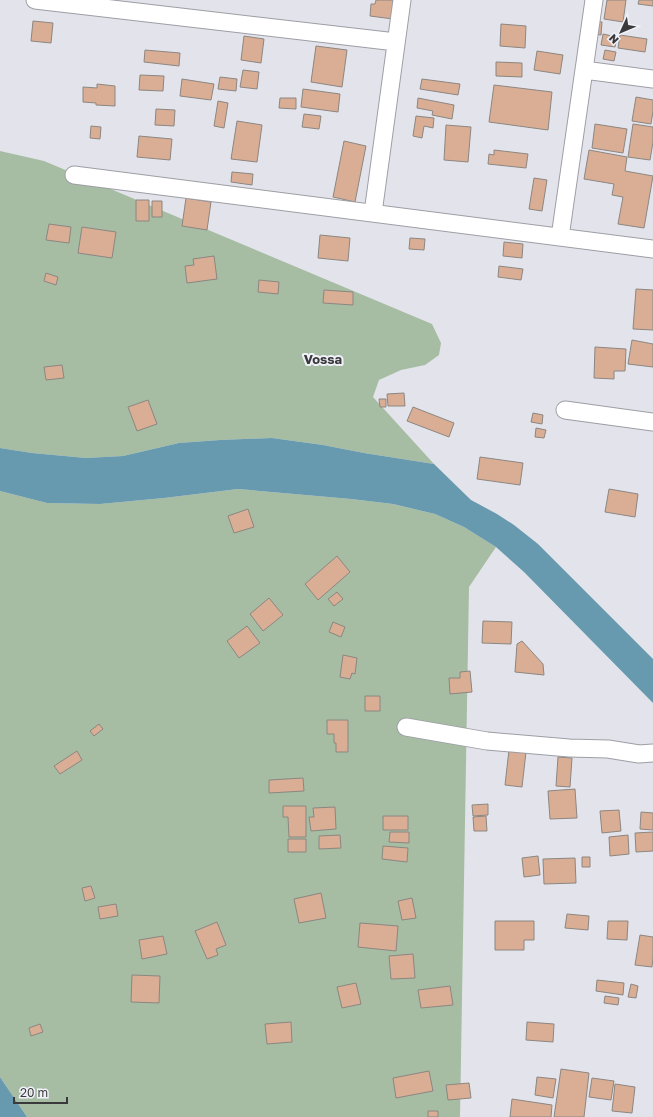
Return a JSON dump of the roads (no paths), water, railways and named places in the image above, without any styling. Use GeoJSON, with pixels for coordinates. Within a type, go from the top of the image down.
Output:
{"type":"FeatureCollection","features":[{"type":"Feature","properties":{"kind":"street"},"geometry":{"type":"LineString","coordinates":[[36,0],[396,42]]}},
{"type":"Feature","properties":{"kind":"street"},"geometry":{"type":"LineString","coordinates":[[373,213],[402,0]]}},
{"type":"Feature","properties":{"kind":"street"},"geometry":{"type":"LineString","coordinates":[[560,237],[594,0]]}},
{"type":"Feature","properties":{"kind":"street"},"geometry":{"type":"LineString","coordinates":[[584,70],[653,79]]}},
{"type":"Feature","properties":{"kind":"street"},"geometry":{"type":"LineString","coordinates":[[74,175],[653,249]]}},
{"type":"Feature","properties":{"kind":"street"},"geometry":{"type":"LineString","coordinates":[[565,410],[653,422]]}},
{"type":"Feature","properties":{"kind":"street"},"geometry":{"type":"LineString","coordinates":[[406,727],[487,740],[569,748],[608,749],[639,754],[653,753]]}},
{"type":"Feature","properties":{"kind":"water"},"geometry":{"type":"Polygon","coordinates":[[[272,438],[434,464],[471,500],[514,525],[538,544],[653,659],[653,703],[524,572],[496,547],[464,527],[435,514],[393,504],[238,489],[100,504],[47,503],[0,491],[0,448],[32,453],[86,458],[123,456],[179,443],[272,438]]]}},
{"type":"Feature","properties":{"kind":"water"},"geometry":{"type":"Polygon","coordinates":[[[0,1077],[27,1117],[0,1117],[0,1077]]]}},
{"type":"Feature","properties":{"kind":"district","name":"Vossa"},"geometry":{"type":"Point","coordinates":[323,359]}}]}
